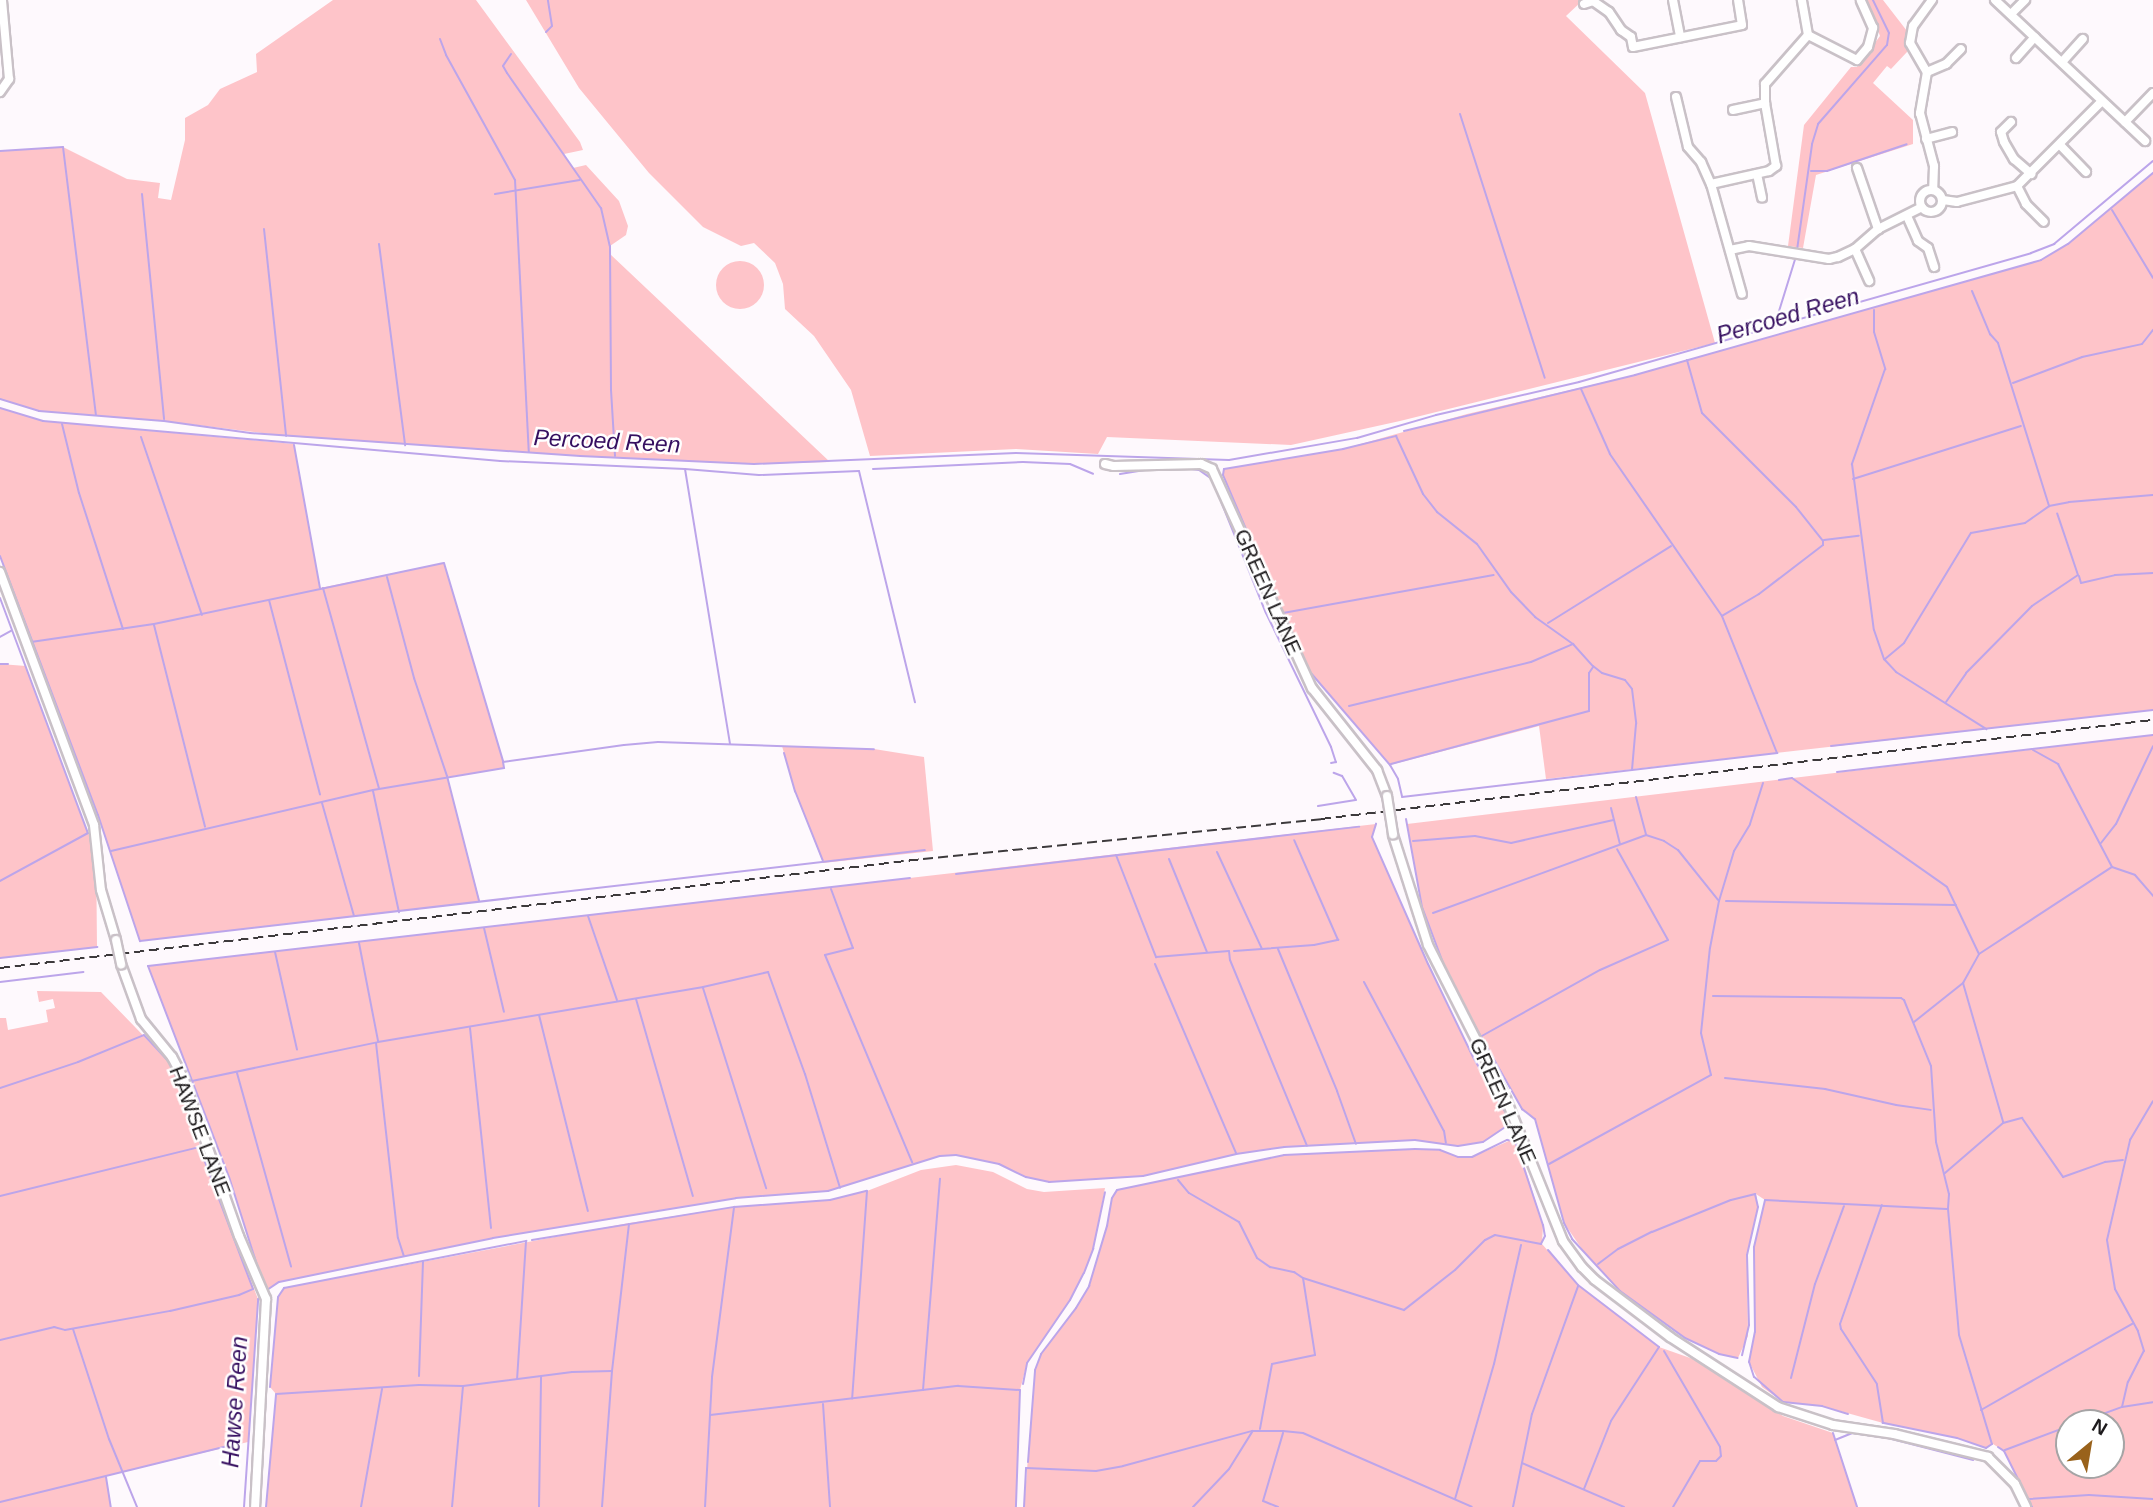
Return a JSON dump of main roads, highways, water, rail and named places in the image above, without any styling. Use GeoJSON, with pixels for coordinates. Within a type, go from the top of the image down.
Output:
{"type":"FeatureCollection","features":[{"type":"Feature","properties":{"kind":"waterway"},"geometry":{"type":"LineString","coordinates":[[546,32],[552,26],[548,0]]}},
{"type":"Feature","properties":{"kind":"waterway"},"geometry":{"type":"LineString","coordinates":[[1797,250],[1812,144],[1818,124],[1887,45],[1889,33],[1873,0]]}},
{"type":"Feature","properties":{"kind":"waterway"},"geometry":{"type":"LineString","coordinates":[[440,39],[446,55],[515,180],[529,452]]}},
{"type":"Feature","properties":{"kind":"waterway"},"geometry":{"type":"LineString","coordinates":[[511,54],[503,66],[507,73],[601,208],[610,246],[611,390],[615,456]]}},
{"type":"Feature","properties":{"kind":"waterway"},"geometry":{"type":"LineString","coordinates":[[1460,114],[1545,378]]}},
{"type":"Feature","properties":{"kind":"waterway"},"geometry":{"type":"LineString","coordinates":[[1811,171],[1827,171],[1907,144]]}},
{"type":"Feature","properties":{"kind":"waterway"},"geometry":{"type":"LineString","coordinates":[[0,151],[63,147],[96,415]]}},
{"type":"Feature","properties":{"kind":"waterway","name":"Percoed Reen"},"geometry":{"type":"LineString","coordinates":[[0,399],[39,411],[164,421],[250,433],[580,456],[754,464],[1016,453],[1229,460],[1357,438],[1436,415],[1579,382],[2031,253],[2054,244],[2153,161]]}},
{"type":"Feature","properties":{"kind":"waterway","name":"Percoed Reen"},"geometry":{"type":"LineString","coordinates":[[1404,431],[1635,375],[2041,260],[2068,244],[2153,173]]}},
{"type":"Feature","properties":{"kind":"waterway"},"geometry":{"type":"LineString","coordinates":[[495,194],[580,180]]}},
{"type":"Feature","properties":{"kind":"waterway"},"geometry":{"type":"LineString","coordinates":[[142,194],[164,419]]}},
{"type":"Feature","properties":{"kind":"waterway"},"geometry":{"type":"LineString","coordinates":[[2112,210],[2153,278]]}},
{"type":"Feature","properties":{"kind":"waterway"},"geometry":{"type":"LineString","coordinates":[[264,229],[286,436]]}},
{"type":"Feature","properties":{"kind":"waterway"},"geometry":{"type":"LineString","coordinates":[[379,244],[405,445]]}},
{"type":"Feature","properties":{"kind":"waterway"},"geometry":{"type":"LineString","coordinates":[[1775,324],[1796,256]]}},
{"type":"Feature","properties":{"kind":"waterway"},"geometry":{"type":"LineString","coordinates":[[1972,291],[1990,334],[1998,343],[2049,506]]}},
{"type":"Feature","properties":{"kind":"waterway"},"geometry":{"type":"LineString","coordinates":[[1874,310],[1874,332],[1885,369],[1852,464],[1874,630],[1884,659],[1896,672],[1986,729]]}},
{"type":"Feature","properties":{"kind":"waterway"},"geometry":{"type":"LineString","coordinates":[[2013,383],[2082,357],[2142,344],[2153,330]]}},
{"type":"Feature","properties":{"kind":"waterway"},"geometry":{"type":"LineString","coordinates":[[1687,360],[1702,413],[1796,507],[1823,541],[1823,545],[1759,594],[1722,616]]}},
{"type":"Feature","properties":{"kind":"waterway"},"geometry":{"type":"LineString","coordinates":[[1286,621],[1310,672],[1390,765],[1398,779],[1402,797],[1777,753],[1722,616],[1610,454],[1581,389]]}},
{"type":"Feature","properties":{"kind":"waterway"},"geometry":{"type":"LineString","coordinates":[[0,408],[43,421],[500,461],[759,475],[859,471],[915,702]]}},
{"type":"Feature","properties":{"kind":"waterway"},"geometry":{"type":"LineString","coordinates":[[62,424],[79,493],[123,629]]}},
{"type":"Feature","properties":{"kind":"waterway"},"geometry":{"type":"LineString","coordinates":[[1853,479],[2021,426]]}},
{"type":"Feature","properties":{"kind":"waterway"},"geometry":{"type":"LineString","coordinates":[[1275,597],[1223,475],[1224,469],[1343,449],[1396,436],[1423,494],[1437,512],[1477,544],[1511,592],[1535,617],[1573,644],[1593,666],[1602,673],[1625,680],[1632,689],[1636,724],[1632,770]]}},
{"type":"Feature","properties":{"kind":"waterway"},"geometry":{"type":"LineString","coordinates":[[141,437],[202,615]]}},
{"type":"Feature","properties":{"kind":"waterway"},"geometry":{"type":"LineString","coordinates":[[294,445],[320,588]]}},
{"type":"Feature","properties":{"kind":"waterway"},"geometry":{"type":"LineString","coordinates":[[873,469],[1023,462],[1070,464],[1093,474]]}},
{"type":"Feature","properties":{"kind":"waterway"},"geometry":{"type":"LineString","coordinates":[[1183,468],[1199,470],[1212,479],[1266,613],[1331,747],[1336,762],[1331,763]]}},
{"type":"Feature","properties":{"kind":"waterway"},"geometry":{"type":"LineString","coordinates":[[685,469],[730,743]]}},
{"type":"Feature","properties":{"kind":"waterway"},"geometry":{"type":"LineString","coordinates":[[1120,474],[1153,469]]}},
{"type":"Feature","properties":{"kind":"waterway"},"geometry":{"type":"LineString","coordinates":[[1885,659],[1904,643],[1971,533],[2025,523],[2049,506],[2153,495]]}},
{"type":"Feature","properties":{"kind":"waterway"},"geometry":{"type":"LineString","coordinates":[[1946,702],[1966,673],[2032,606],[2078,575],[2057,513]]}},
{"type":"Feature","properties":{"kind":"waterway"},"geometry":{"type":"LineString","coordinates":[[1824,540],[1859,536]]}},
{"type":"Feature","properties":{"kind":"waterway"},"geometry":{"type":"LineString","coordinates":[[1548,623],[1671,546]]}},
{"type":"Feature","properties":{"kind":"waterway"},"geometry":{"type":"LineString","coordinates":[[0,556],[98,815],[140,941],[925,850]]}},
{"type":"Feature","properties":{"kind":"waterway"},"geometry":{"type":"LineString","coordinates":[[31,642],[154,624],[444,563],[503,761]]}},
{"type":"Feature","properties":{"kind":"waterway"},"geometry":{"type":"LineString","coordinates":[[2079,576],[2081,583],[2115,575],[2153,573]]}},
{"type":"Feature","properties":{"kind":"waterway"},"geometry":{"type":"LineString","coordinates":[[1283,613],[1494,575]]}},
{"type":"Feature","properties":{"kind":"waterway"},"geometry":{"type":"LineString","coordinates":[[387,577],[414,678],[447,776],[479,901]]}},
{"type":"Feature","properties":{"kind":"waterway"},"geometry":{"type":"LineString","coordinates":[[323,588],[379,788]]}},
{"type":"Feature","properties":{"kind":"waterway"},"geometry":{"type":"LineString","coordinates":[[0,598],[88,833],[0,881]]}},
{"type":"Feature","properties":{"kind":"waterway"},"geometry":{"type":"LineString","coordinates":[[269,600],[320,794]]}},
{"type":"Feature","properties":{"kind":"waterway"},"geometry":{"type":"LineString","coordinates":[[154,625],[205,827]]}},
{"type":"Feature","properties":{"kind":"waterway"},"geometry":{"type":"LineString","coordinates":[[0,637],[11,631]]}},
{"type":"Feature","properties":{"kind":"waterway"},"geometry":{"type":"LineString","coordinates":[[1349,706],[1531,662],[1573,644]]}},
{"type":"Feature","properties":{"kind":"waterway"},"geometry":{"type":"LineString","coordinates":[[0,664],[8,664]]}},
{"type":"Feature","properties":{"kind":"waterway"},"geometry":{"type":"LineString","coordinates":[[1391,764],[1589,711],[1589,673],[1593,667]]}},
{"type":"Feature","properties":{"kind":"waterway"},"geometry":{"type":"LineString","coordinates":[[1831,746],[2153,710]]}},
{"type":"Feature","properties":{"kind":"waterway"},"geometry":{"type":"LineString","coordinates":[[1837,772],[2153,735]]}},
{"type":"Feature","properties":{"kind":"waterway"},"geometry":{"type":"LineString","coordinates":[[111,851],[373,790],[504,768],[503,762],[624,745],[658,742],[874,749]]}},
{"type":"Feature","properties":{"kind":"waterway"},"geometry":{"type":"LineString","coordinates":[[2101,843],[2116,824],[2153,746]]}},
{"type":"Feature","properties":{"kind":"waterway"},"geometry":{"type":"LineString","coordinates":[[2033,750],[2058,764],[2112,867],[2135,875],[2153,896]]}},
{"type":"Feature","properties":{"kind":"waterway"},"geometry":{"type":"LineString","coordinates":[[784,753],[795,791],[823,861]]}},
{"type":"Feature","properties":{"kind":"waterway"},"geometry":{"type":"LineString","coordinates":[[1318,806],[1356,800],[1342,776],[1334,773]]}},
{"type":"Feature","properties":{"kind":"waterway"},"geometry":{"type":"LineString","coordinates":[[1779,780],[1792,778],[1947,887],[1979,954]]}},
{"type":"Feature","properties":{"kind":"waterway"},"geometry":{"type":"LineString","coordinates":[[1549,1164],[1711,1075],[1701,1033],[1710,948],[1719,901],[1734,851],[1750,824],[1763,783]]}},
{"type":"Feature","properties":{"kind":"waterway"},"geometry":{"type":"LineString","coordinates":[[373,791],[399,912]]}},
{"type":"Feature","properties":{"kind":"waterway"},"geometry":{"type":"LineString","coordinates":[[1636,797],[1646,835]]}},
{"type":"Feature","properties":{"kind":"waterway"},"geometry":{"type":"LineString","coordinates":[[322,803],[354,916]]}},
{"type":"Feature","properties":{"kind":"waterway"},"geometry":{"type":"LineString","coordinates":[[1611,808],[1620,844]]}},
{"type":"Feature","properties":{"kind":"waterway"},"geometry":{"type":"LineString","coordinates":[[1406,819],[1422,907],[1448,976]]}},
{"type":"Feature","properties":{"kind":"waterway"},"geometry":{"type":"LineString","coordinates":[[1413,841],[1475,836],[1511,843],[1613,820]]}},
{"type":"Feature","properties":{"kind":"waterway"},"geometry":{"type":"LineString","coordinates":[[267,1290],[279,1282],[493,1238],[736,1198],[828,1191],[940,1156],[956,1155],[999,1164],[1026,1177],[1049,1182],[1143,1176],[1236,1154],[1284,1147],[1415,1140],[1458,1146],[1483,1142],[1508,1125],[1507,1115],[1473,1057],[1428,964],[1372,837],[1376,824]]}},
{"type":"Feature","properties":{"kind":"waterway"},"geometry":{"type":"LineString","coordinates":[[956,874],[1359,827]]}},
{"type":"Feature","properties":{"kind":"waterway"},"geometry":{"type":"LineString","coordinates":[[1433,913],[1646,835],[1664,841],[1678,850],[1718,900]]}},
{"type":"Feature","properties":{"kind":"waterway"},"geometry":{"type":"LineString","coordinates":[[1234,951],[1314,945],[1338,940],[1294,840]]}},
{"type":"Feature","properties":{"kind":"waterway"},"geometry":{"type":"LineString","coordinates":[[1480,1037],[1600,970],[1668,940],[1617,849]]}},
{"type":"Feature","properties":{"kind":"waterway"},"geometry":{"type":"LineString","coordinates":[[1217,852],[1262,949]]}},
{"type":"Feature","properties":{"kind":"waterway"},"geometry":{"type":"LineString","coordinates":[[1116,855],[1156,957],[1229,951],[1230,960],[1307,1146]]}},
{"type":"Feature","properties":{"kind":"waterway"},"geometry":{"type":"LineString","coordinates":[[1169,859],[1207,952]]}},
{"type":"Feature","properties":{"kind":"waterway"},"geometry":{"type":"LineString","coordinates":[[1914,1022],[1963,983],[1979,954],[2112,867]]}},
{"type":"Feature","properties":{"kind":"waterway"},"geometry":{"type":"LineString","coordinates":[[263,1284],[229,1177],[148,966],[910,878]]}},
{"type":"Feature","properties":{"kind":"waterway"},"geometry":{"type":"LineString","coordinates":[[831,889],[853,948],[825,955],[912,1162]]}},
{"type":"Feature","properties":{"kind":"waterway"},"geometry":{"type":"LineString","coordinates":[[1726,901],[1956,905]]}},
{"type":"Feature","properties":{"kind":"waterway"},"geometry":{"type":"LineString","coordinates":[[588,916],[617,1000]]}},
{"type":"Feature","properties":{"kind":"waterway"},"geometry":{"type":"LineString","coordinates":[[484,928],[504,1012]]}},
{"type":"Feature","properties":{"kind":"waterway"},"geometry":{"type":"LineString","coordinates":[[359,943],[378,1041]]}},
{"type":"Feature","properties":{"kind":"waterway"},"geometry":{"type":"LineString","coordinates":[[0,958],[97,947]]}},
{"type":"Feature","properties":{"kind":"waterway"},"geometry":{"type":"LineString","coordinates":[[1278,949],[1356,1144]]}},
{"type":"Feature","properties":{"kind":"waterway"},"geometry":{"type":"LineString","coordinates":[[275,952],[297,1050]]}},
{"type":"Feature","properties":{"kind":"waterway"},"geometry":{"type":"LineString","coordinates":[[1155,964],[1236,1153]]}},
{"type":"Feature","properties":{"kind":"waterway"},"geometry":{"type":"LineString","coordinates":[[0,982],[83,972]]}},
{"type":"Feature","properties":{"kind":"waterway"},"geometry":{"type":"LineString","coordinates":[[192,1081],[378,1042],[703,987],[768,972],[805,1074],[840,1188]]}},
{"type":"Feature","properties":{"kind":"waterway"},"geometry":{"type":"LineString","coordinates":[[1364,982],[1444,1131],[1446,1143]]}},
{"type":"Feature","properties":{"kind":"waterway"},"geometry":{"type":"LineString","coordinates":[[1963,983],[2003,1122]]}},
{"type":"Feature","properties":{"kind":"waterway"},"geometry":{"type":"LineString","coordinates":[[703,988],[766,1188]]}},
{"type":"Feature","properties":{"kind":"waterway"},"geometry":{"type":"LineString","coordinates":[[1713,996],[1904,1000],[1931,1066],[1936,1142],[1949,1194],[1959,1335],[1992,1444],[1986,1448],[1957,1438],[1883,1423],[1877,1384],[1841,1329],[1840,1324],[1882,1205]]}},
{"type":"Feature","properties":{"kind":"waterway"},"geometry":{"type":"LineString","coordinates":[[636,999],[693,1196]]}},
{"type":"Feature","properties":{"kind":"waterway"},"geometry":{"type":"LineString","coordinates":[[1467,1012],[1522,1109],[1535,1119],[1564,1223],[1572,1239],[1620,1291],[1685,1338],[1719,1354],[1738,1358]]}},
{"type":"Feature","properties":{"kind":"waterway"},"geometry":{"type":"LineString","coordinates":[[539,1015],[588,1211]]}},
{"type":"Feature","properties":{"kind":"waterway"},"geometry":{"type":"LineString","coordinates":[[470,1028],[491,1228]]}},
{"type":"Feature","properties":{"kind":"waterway"},"geometry":{"type":"LineString","coordinates":[[0,1088],[78,1062],[144,1035],[170,1063],[182,1088],[198,1138]]}},
{"type":"Feature","properties":{"kind":"waterway"},"geometry":{"type":"LineString","coordinates":[[376,1043],[398,1238],[404,1256]]}},
{"type":"Feature","properties":{"kind":"waterway"},"geometry":{"type":"LineString","coordinates":[[237,1073],[291,1267]]}},
{"type":"Feature","properties":{"kind":"waterway"},"geometry":{"type":"LineString","coordinates":[[1725,1078],[1825,1089],[1931,1110]]}},
{"type":"Feature","properties":{"kind":"waterway"},"geometry":{"type":"LineString","coordinates":[[2122,1407],[2128,1382],[2144,1351],[2138,1331],[2115,1289],[2107,1240],[2130,1140],[2153,1101]]}},
{"type":"Feature","properties":{"kind":"waterway"},"geometry":{"type":"LineString","coordinates":[[1945,1173],[2003,1123],[2022,1118],[2063,1177],[2105,1162],[2123,1160]]}},
{"type":"Feature","properties":{"kind":"waterway"},"geometry":{"type":"LineString","coordinates":[[1028,1462],[1035,1370],[1041,1354],[1089,1286],[1107,1226],[1112,1198],[1117,1190],[1284,1155],[1415,1149],[1440,1150],[1458,1157],[1472,1157],[1507,1140],[1515,1141],[1543,1225],[1545,1236],[1541,1244],[1495,1235],[1485,1240],[1455,1270],[1404,1310],[1303,1278]]}},
{"type":"Feature","properties":{"kind":"waterway"},"geometry":{"type":"LineString","coordinates":[[0,1196],[200,1147]]}},
{"type":"Feature","properties":{"kind":"waterway"},"geometry":{"type":"LineString","coordinates":[[0,1340],[54,1327],[65,1330],[170,1311],[239,1295],[253,1289],[204,1159]]}},
{"type":"Feature","properties":{"kind":"waterway"},"geometry":{"type":"LineString","coordinates":[[923,1390],[940,1179]]}},
{"type":"Feature","properties":{"kind":"waterway"},"geometry":{"type":"LineString","coordinates":[[1178,1180],[1189,1193],[1239,1222],[1257,1258],[1270,1267],[1294,1272],[1303,1278],[1315,1355],[1272,1364],[1260,1429]]}},
{"type":"Feature","properties":{"kind":"waterway"},"geometry":{"type":"LineString","coordinates":[[532,1240],[734,1207],[830,1200],[867,1191],[852,1398]]}},
{"type":"Feature","properties":{"kind":"waterway"},"geometry":{"type":"LineString","coordinates":[[1023,1384],[1027,1363],[1070,1300],[1084,1273],[1093,1249],[1105,1192]]}},
{"type":"Feature","properties":{"kind":"waterway"},"geometry":{"type":"LineString","coordinates":[[1598,1264],[1618,1249],[1652,1232],[1731,1200],[1755,1194],[1758,1207],[1747,1255],[1749,1325],[1742,1355]]}},
{"type":"Feature","properties":{"kind":"waterway"},"geometry":{"type":"LineString","coordinates":[[1848,1414],[1822,1406],[1783,1402],[1754,1377],[1749,1362],[1755,1332],[1754,1247],[1765,1200],[1947,1209]]}},
{"type":"Feature","properties":{"kind":"waterway"},"geometry":{"type":"LineString","coordinates":[[1791,1378],[1815,1284],[1844,1206]]}},
{"type":"Feature","properties":{"kind":"waterway"},"geometry":{"type":"LineString","coordinates":[[705,1507],[712,1377],[734,1208]]}},
{"type":"Feature","properties":{"kind":"waterway"},"geometry":{"type":"LineString","coordinates":[[602,1507],[612,1371],[629,1224]]}},
{"type":"Feature","properties":{"kind":"waterway"},"geometry":{"type":"LineString","coordinates":[[270,1387],[278,1297],[284,1288],[526,1241],[517,1379]]}},
{"type":"Feature","properties":{"kind":"waterway"},"geometry":{"type":"LineString","coordinates":[[1455,1499],[1494,1364],[1521,1245]]}},
{"type":"Feature","properties":{"kind":"waterway"},"geometry":{"type":"LineString","coordinates":[[1548,1250],[1578,1285],[1659,1347],[1611,1421],[1584,1489]]}},
{"type":"Feature","properties":{"kind":"waterway"},"geometry":{"type":"LineString","coordinates":[[419,1376],[423,1261]]}},
{"type":"Feature","properties":{"kind":"waterway"},"geometry":{"type":"LineString","coordinates":[[1513,1507],[1532,1414],[1578,1286]]}},
{"type":"Feature","properties":{"kind":"waterway","name":"Hawse Reen"},"geometry":{"type":"LineString","coordinates":[[244,1507],[258,1299],[261,1297]]}},
{"type":"Feature","properties":{"kind":"waterway"},"geometry":{"type":"LineString","coordinates":[[1981,1410],[2132,1324]]}},
{"type":"Feature","properties":{"kind":"waterway"},"geometry":{"type":"LineString","coordinates":[[73,1329],[109,1439],[137,1507]]}},
{"type":"Feature","properties":{"kind":"waterway"},"geometry":{"type":"LineString","coordinates":[[1664,1351],[1720,1447],[1721,1456],[1716,1461],[1700,1461],[1673,1507]]}},
{"type":"Feature","properties":{"kind":"waterway"},"geometry":{"type":"LineString","coordinates":[[266,1507],[276,1394],[419,1385],[463,1386],[572,1372],[612,1371]]}},
{"type":"Feature","properties":{"kind":"waterway"},"geometry":{"type":"LineString","coordinates":[[539,1507],[541,1377]]}},
{"type":"Feature","properties":{"kind":"waterway"},"geometry":{"type":"LineString","coordinates":[[710,1415],[958,1386],[1020,1390],[1016,1507]]}},
{"type":"Feature","properties":{"kind":"waterway"},"geometry":{"type":"LineString","coordinates":[[452,1507],[463,1387]]}},
{"type":"Feature","properties":{"kind":"waterway"},"geometry":{"type":"LineString","coordinates":[[361,1507],[382,1389]]}},
{"type":"Feature","properties":{"kind":"waterway"},"geometry":{"type":"LineString","coordinates":[[2116,1409],[2153,1402]]}},
{"type":"Feature","properties":{"kind":"waterway"},"geometry":{"type":"LineString","coordinates":[[823,1404],[830,1507]]}},
{"type":"Feature","properties":{"kind":"waterway"},"geometry":{"type":"LineString","coordinates":[[1024,1507],[1026,1468],[1096,1471],[1252,1431],[1303,1433],[1472,1507]]}},
{"type":"Feature","properties":{"kind":"waterway"},"geometry":{"type":"LineString","coordinates":[[2005,1450],[2055,1431]]}},
{"type":"Feature","properties":{"kind":"waterway"},"geometry":{"type":"LineString","coordinates":[[1193,1507],[1229,1469],[1252,1432]]}},
{"type":"Feature","properties":{"kind":"waterway"},"geometry":{"type":"LineString","coordinates":[[1278,1507],[1263,1501],[1283,1433]]}},
{"type":"Feature","properties":{"kind":"waterway"},"geometry":{"type":"LineString","coordinates":[[1833,1433],[1857,1507]]}},
{"type":"Feature","properties":{"kind":"waterway"},"geometry":{"type":"LineString","coordinates":[[1835,1440],[1852,1433],[1888,1438],[1973,1460]]}},
{"type":"Feature","properties":{"kind":"waterway"},"geometry":{"type":"LineString","coordinates":[[0,1502],[241,1443]]}},
{"type":"Feature","properties":{"kind":"waterway"},"geometry":{"type":"LineString","coordinates":[[1998,1447],[2004,1451],[2032,1507]]}},
{"type":"Feature","properties":{"kind":"waterway"},"geometry":{"type":"LineString","coordinates":[[1522,1463],[1624,1507]]}},
{"type":"Feature","properties":{"kind":"waterway"},"geometry":{"type":"LineString","coordinates":[[106,1477],[111,1507]]}},
{"type":"Feature","properties":{"kind":"waterway"},"geometry":{"type":"LineString","coordinates":[[2029,1499],[2089,1495],[2153,1499]]}},
{"type":"Feature","properties":{"kind":"railway"},"geometry":{"type":"LineString","coordinates":[[0,968],[923,859],[1321,819],[2153,720]]}}]}
